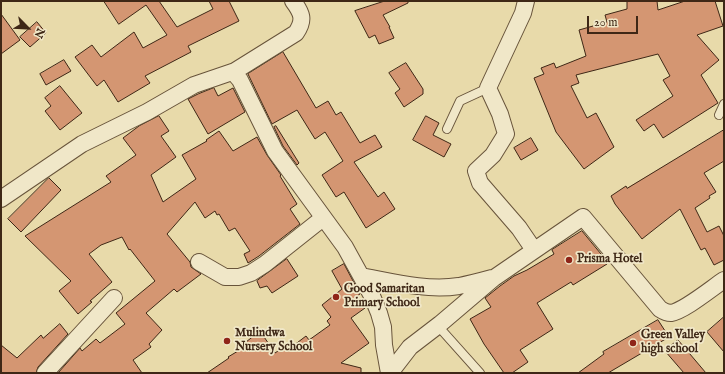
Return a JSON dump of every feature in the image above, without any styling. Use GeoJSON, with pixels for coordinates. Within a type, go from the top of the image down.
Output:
{"type":"FeatureCollection","features":[{"type":"Feature","properties":{"kind":"street"},"geometry":{"type":"LineString","coordinates":[[1,199],[82,144],[148,112],[194,85],[235,71],[296,33],[300,26],[302,17],[300,10],[293,1]]}},
{"type":"Feature","properties":{"kind":"street"},"geometry":{"type":"LineString","coordinates":[[526,1],[523,13],[488,88],[500,114],[506,134],[494,154],[476,171],[480,183],[519,228],[534,250]]}},
{"type":"Feature","properties":{"kind":"street"},"geometry":{"type":"LineString","coordinates":[[235,71],[234,73],[240,80],[275,151],[345,247],[361,276],[379,313],[383,327],[384,344],[390,373]]}},
{"type":"Feature","properties":{"kind":"street"},"geometry":{"type":"LineString","coordinates":[[390,373],[410,347],[438,326],[494,278],[583,217],[664,312],[671,313],[686,306],[724,280]]}},
{"type":"Feature","properties":{"kind":"street"},"geometry":{"type":"LineString","coordinates":[[199,262],[225,277],[239,277],[251,273],[265,264],[323,218]]}},
{"type":"Feature","properties":{"kind":"street"},"geometry":{"type":"LineString","coordinates":[[361,276],[413,286],[443,287],[458,286],[494,278]]}},
{"type":"Feature","properties":{"kind":"street"},"geometry":{"type":"LineString","coordinates":[[45,373],[114,298]]}},
{"type":"Feature","properties":{"kind":"lane"},"geometry":{"type":"LineString","coordinates":[[447,130],[460,101],[488,88]]}},
{"type":"Feature","properties":{"kind":"lane"},"geometry":{"type":"LineString","coordinates":[[719,115],[724,104]]}},
{"type":"Feature","properties":{"kind":"lane"},"geometry":{"type":"LineString","coordinates":[[438,326],[480,373]]}},
{"type":"Feature","properties":{"kind":"building"},"geometry":{"type":"Polygon","coordinates":[[[104,1],[159,1],[177,27],[213,9],[209,1],[229,1],[239,21],[188,46],[191,52],[145,76],[150,83],[118,102],[104,80],[97,86],[75,57],[92,45],[101,57],[134,32],[143,48],[167,35],[146,5],[119,24],[104,1]]]}},
{"type":"Feature","properties":{"kind":"building"},"geometry":{"type":"Polygon","coordinates":[[[385,1],[408,1],[408,3],[383,15],[394,38],[379,44],[375,35],[369,38],[355,11],[385,1]]]}},
{"type":"Feature","properties":{"kind":"building"},"geometry":{"type":"Polygon","coordinates":[[[657,1],[658,10],[685,1],[715,1],[723,26],[697,35],[719,60],[701,75],[718,103],[663,138],[654,124],[644,131],[636,120],[673,96],[663,80],[670,76],[658,54],[576,75],[579,83],[571,86],[587,118],[596,113],[614,147],[584,169],[556,132],[534,78],[544,74],[541,68],[554,63],[556,68],[586,56],[579,30],[607,22],[605,15],[627,9],[627,2],[657,1]]]}},
{"type":"Feature","properties":{"kind":"building"},"geometry":{"type":"Polygon","coordinates":[[[1,14],[20,40],[1,54],[1,14]]]}},
{"type":"Feature","properties":{"kind":"building"},"geometry":{"type":"Polygon","coordinates":[[[37,22],[46,33],[30,47],[20,37],[37,22]]]}},
{"type":"Feature","properties":{"kind":"building"},"geometry":{"type":"Polygon","coordinates":[[[283,52],[316,108],[328,101],[336,115],[341,112],[360,143],[375,135],[382,147],[354,162],[378,197],[384,192],[395,209],[366,228],[344,192],[336,197],[322,175],[343,161],[325,132],[315,139],[297,110],[272,124],[248,74],[283,52]]]}},
{"type":"Feature","properties":{"kind":"building"},"geometry":{"type":"Polygon","coordinates":[[[64,60],[71,71],[46,85],[40,74],[64,60]]]}},
{"type":"Feature","properties":{"kind":"building"},"geometry":{"type":"Polygon","coordinates":[[[406,63],[423,89],[423,94],[404,107],[395,93],[400,89],[389,73],[406,63]]]}},
{"type":"Feature","properties":{"kind":"building"},"geometry":{"type":"Polygon","coordinates":[[[60,86],[82,113],[60,130],[45,111],[51,106],[45,98],[60,86]]]}},
{"type":"Feature","properties":{"kind":"building"},"geometry":{"type":"Polygon","coordinates":[[[214,88],[218,96],[233,88],[245,112],[208,134],[188,99],[214,88]]]}},
{"type":"Feature","properties":{"kind":"building"},"geometry":{"type":"Polygon","coordinates":[[[159,116],[169,131],[161,136],[176,157],[151,175],[163,202],[196,179],[182,155],[207,141],[206,140],[219,131],[233,151],[257,137],[297,204],[290,209],[300,224],[248,263],[244,254],[250,251],[235,228],[229,231],[219,214],[217,215],[215,211],[205,218],[195,202],[167,234],[190,262],[191,267],[201,274],[177,292],[174,289],[146,313],[162,330],[149,344],[151,347],[133,360],[142,373],[58,373],[80,348],[82,351],[96,339],[100,343],[125,324],[116,313],[155,281],[130,249],[129,250],[122,237],[101,245],[89,254],[112,282],[90,301],[92,302],[78,314],[59,291],[71,281],[25,236],[111,182],[106,176],[136,155],[123,138],[139,126],[159,116]]]}},
{"type":"Feature","properties":{"kind":"building"},"geometry":{"type":"Polygon","coordinates":[[[426,116],[439,123],[433,135],[451,144],[444,157],[413,140],[426,116]]]}},
{"type":"Feature","properties":{"kind":"building"},"geometry":{"type":"Polygon","coordinates":[[[276,126],[299,163],[297,165],[283,146],[274,127],[276,126]]]}},
{"type":"Feature","properties":{"kind":"building"},"geometry":{"type":"Polygon","coordinates":[[[724,130],[724,161],[704,173],[716,192],[695,208],[707,232],[719,226],[724,236],[724,260],[714,265],[705,248],[701,250],[680,209],[642,239],[615,204],[611,196],[724,130]]]}},
{"type":"Feature","properties":{"kind":"building"},"geometry":{"type":"Polygon","coordinates":[[[531,138],[538,150],[521,160],[514,148],[531,138]]]}},
{"type":"Feature","properties":{"kind":"building"},"geometry":{"type":"Polygon","coordinates":[[[49,178],[61,190],[21,232],[8,219],[49,178]]]}},
{"type":"Feature","properties":{"kind":"building"},"geometry":{"type":"Polygon","coordinates":[[[582,231],[601,254],[607,264],[573,285],[571,282],[537,303],[553,329],[520,350],[528,362],[512,373],[504,373],[484,344],[470,319],[491,307],[485,298],[500,286],[514,276],[554,254],[552,250],[582,231]]]}},
{"type":"Feature","properties":{"kind":"building"},"geometry":{"type":"Polygon","coordinates":[[[287,259],[298,276],[272,293],[267,286],[260,288],[257,281],[287,259]]]}},
{"type":"Feature","properties":{"kind":"building"},"geometry":{"type":"Polygon","coordinates":[[[344,264],[360,294],[357,296],[365,308],[351,318],[369,343],[341,363],[361,368],[361,373],[207,373],[229,358],[228,357],[248,345],[246,342],[260,331],[275,353],[287,345],[289,349],[306,336],[309,340],[330,325],[327,321],[331,317],[322,305],[342,289],[332,271],[344,264]]]}},
{"type":"Feature","properties":{"kind":"building"},"geometry":{"type":"Polygon","coordinates":[[[724,317],[724,352],[707,332],[724,317]]]}},
{"type":"Feature","properties":{"kind":"building"},"geometry":{"type":"Polygon","coordinates":[[[658,320],[669,337],[608,373],[578,373],[604,354],[603,352],[658,320]]]}},
{"type":"Feature","properties":{"kind":"building"},"geometry":{"type":"Polygon","coordinates":[[[60,324],[68,334],[38,367],[36,373],[1,373],[1,345],[17,358],[41,335],[43,338],[60,324]]]}},
{"type":"Feature","properties":{"kind":"building"},"geometry":{"type":"Polygon","coordinates":[[[678,340],[706,373],[684,373],[665,351],[678,340]]]}},
{"type":"Feature","properties":{"kind":"place","name":"Prisma Hotel"},"geometry":{"type":"Point","coordinates":[569,260]}},
{"type":"Feature","properties":{"kind":"place","name":"Good Samaritan Primary School"},"geometry":{"type":"Point","coordinates":[336,297]}},
{"type":"Feature","properties":{"kind":"place","name":"Mulindwa Nursery School"},"geometry":{"type":"Point","coordinates":[227,341]}},
{"type":"Feature","properties":{"kind":"place","name":"Green Valley high school"},"geometry":{"type":"Point","coordinates":[633,343]}}]}
